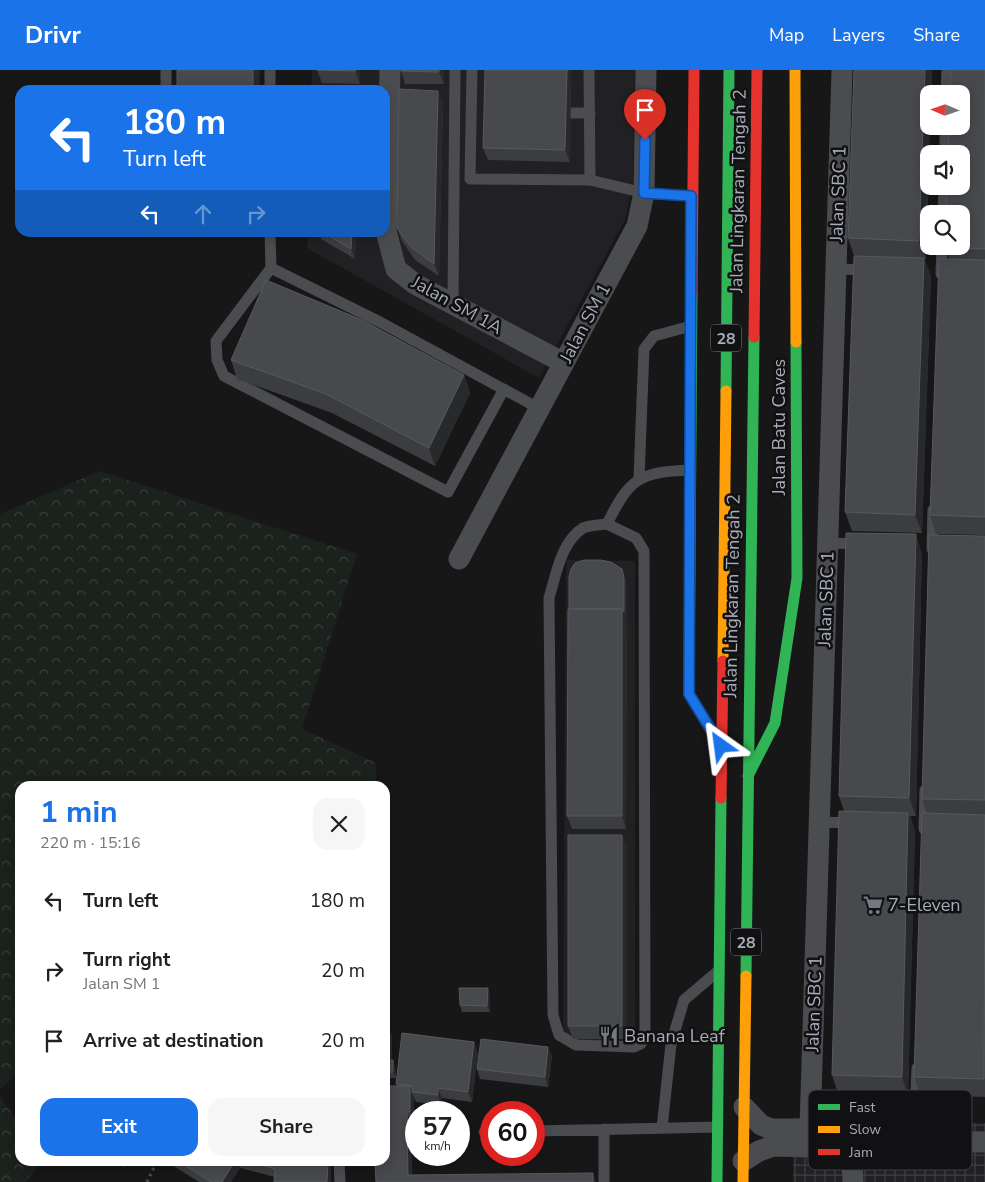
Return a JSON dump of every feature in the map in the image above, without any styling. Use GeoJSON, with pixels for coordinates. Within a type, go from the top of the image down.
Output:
{"type":"FeatureCollection","features":[{"type":"Feature","properties":{"kind":"main road"},"geometry":{"type":"LineString","coordinates":[[694,70],[691,196],[689,694],[721,746]]}},
{"type":"Feature","properties":{"kind":"main road","name":"Jalan Lingkaran Tengah 2"},"geometry":{"type":"LineString","coordinates":[[718,1182],[722,606],[730,70]]}},
{"type":"Feature","properties":{"kind":"main road","name":"Jalan Lingkaran Tengah 2"},"geometry":{"type":"LineString","coordinates":[[743,1172],[757,70]]}},
{"type":"Feature","properties":{"kind":"main road","name":"Jalan Batu Caves"},"geometry":{"type":"LineString","coordinates":[[748,776],[775,723],[797,578],[794,70]]}},
{"type":"Feature","properties":{"kind":"street","name":"Jalan SM 1A"},"geometry":{"type":"LineString","coordinates":[[390,70],[390,85]]}},
{"type":"Feature","properties":{"kind":"street","name":"Jalan SM 1"},"geometry":{"type":"LineString","coordinates":[[459,559],[637,226],[644,193],[646,70]]}},
{"type":"Feature","properties":{"kind":"street","name":"Jalan SBC 1"},"geometry":{"type":"LineString","coordinates":[[811,1090],[842,70]]}},
{"type":"Feature","properties":{"kind":"street","name":"Jalan SM 1A"},"geometry":{"type":"LineString","coordinates":[[387,237],[396,269],[415,284],[564,363]]}},
{"type":"Feature","properties":{"kind":"street"},"geometry":{"type":"LineString","coordinates":[[744,1107],[761,1125],[771,1129],[808,1129]]}},
{"type":"Feature","properties":{"kind":"street"},"geometry":{"type":"LineString","coordinates":[[972,1142],[985,1142]]}},
{"type":"Feature","properties":{"kind":"street"},"geometry":{"type":"LineString","coordinates":[[743,1172],[773,1146],[808,1147]]}},
{"type":"Feature","properties":{"kind":"lane"},"geometry":{"type":"LineString","coordinates":[[166,70],[166,85]]}},
{"type":"Feature","properties":{"kind":"lane"},"geometry":{"type":"LineString","coordinates":[[270,70],[270,85]]}},
{"type":"Feature","properties":{"kind":"lane"},"geometry":{"type":"LineString","coordinates":[[453,304],[455,70]]}},
{"type":"Feature","properties":{"kind":"lane"},"geometry":{"type":"LineString","coordinates":[[472,70],[476,112],[470,179],[590,180],[644,193],[691,196]]}},
{"type":"Feature","properties":{"kind":"lane"},"geometry":{"type":"LineString","coordinates":[[590,70],[590,180]]}},
{"type":"Feature","properties":{"kind":"lane"},"geometry":{"type":"LineString","coordinates":[[946,85],[947,70]]}},
{"type":"Feature","properties":{"kind":"lane"},"geometry":{"type":"LineString","coordinates":[[540,113],[590,114]]}},
{"type":"Feature","properties":{"kind":"lane"},"geometry":{"type":"LineString","coordinates":[[270,237],[271,268],[216,342],[217,360],[224,376],[448,492],[504,389]]}},
{"type":"Feature","properties":{"kind":"lane"},"geometry":{"type":"LineString","coordinates":[[941,275],[942,255]]}},
{"type":"Feature","properties":{"kind":"lane"},"geometry":{"type":"LineString","coordinates":[[271,268],[380,322],[540,409]]}},
{"type":"Feature","properties":{"kind":"lane"},"geometry":{"type":"LineString","coordinates":[[836,269],[884,270]]}},
{"type":"Feature","properties":{"kind":"lane"},"geometry":{"type":"LineString","coordinates":[[638,478],[644,349],[654,336],[691,326]]}},
{"type":"Feature","properties":{"kind":"lane"},"geometry":{"type":"LineString","coordinates":[[607,524],[620,498],[638,478],[659,471],[690,470]]}},
{"type":"Feature","properties":{"kind":"lane"},"geometry":{"type":"LineString","coordinates":[[932,549],[934,498]]}},
{"type":"Feature","properties":{"kind":"lane"},"geometry":{"type":"LineString","coordinates":[[607,524],[636,538],[644,551],[645,1034],[641,1044],[634,1047],[576,1044],[559,1035],[553,1015],[550,598],[560,561],[573,538],[584,527],[607,524]]}},
{"type":"Feature","properties":{"kind":"lane"},"geometry":{"type":"LineString","coordinates":[[828,543],[875,545]]}},
{"type":"Feature","properties":{"kind":"lane"},"geometry":{"type":"LineString","coordinates":[[923,845],[926,776]]}},
{"type":"Feature","properties":{"kind":"lane"},"geometry":{"type":"LineString","coordinates":[[819,822],[867,823]]}},
{"type":"Feature","properties":{"kind":"lane"},"geometry":{"type":"LineString","coordinates":[[662,1128],[671,1044],[684,1000],[719,970]]}},
{"type":"Feature","properties":{"kind":"lane"},"geometry":{"type":"LineString","coordinates":[[916,1090],[917,1052]]}},
{"type":"Feature","properties":{"kind":"lane"},"geometry":{"type":"LineString","coordinates":[[545,1131],[718,1127]]}},
{"type":"Feature","properties":{"kind":"lane"},"geometry":{"type":"LineString","coordinates":[[604,1129],[604,1182]]}},
{"type":"Feature","properties":{"kind":"lane"},"geometry":{"type":"LineString","coordinates":[[339,1166],[340,1182]]}},
{"type":"Feature","properties":{"kind":"path"},"geometry":{"type":"LineString","coordinates":[[147,1182],[155,1166]]}},
{"type":"Feature","properties":{"kind":"shaded area"},"geometry":{"type":"Polygon","coordinates":[[[312,70],[635,70],[633,182],[625,220],[539,378],[307,248],[308,237],[390,237],[390,85],[311,85],[312,70]]]}},
{"type":"Feature","properties":{"kind":"shaded area"},"geometry":{"type":"Polygon","coordinates":[[[566,560],[635,561],[635,1042],[578,1041],[563,1032],[566,560]]]}},
{"type":"Feature","properties":{"kind":"shaded area"},"geometry":{"type":"Polygon","coordinates":[[[794,1118],[808,1118],[808,1170],[972,1170],[972,1123],[985,1123],[985,1182],[793,1182],[794,1118]]]}},
{"type":"Feature","properties":{"kind":"green space"},"geometry":{"type":"Polygon","coordinates":[[[100,471],[357,554],[302,729],[376,763],[376,781],[15,781],[15,1076],[0,1089],[0,514],[100,471]]]}},
{"type":"Feature","properties":{"kind":"green space"},"geometry":{"type":"Polygon","coordinates":[[[0,1096],[15,1118],[15,1166],[39,1166],[25,1182],[0,1182],[0,1096]]]}},
{"type":"Feature","properties":{"kind":"building"},"geometry":{"type":"Polygon","coordinates":[[[177,70],[253,70],[253,85],[177,85],[177,70]]]}},
{"type":"Feature","properties":{"kind":"building"},"geometry":{"type":"Polygon","coordinates":[[[317,70],[356,70],[355,71],[317,70]]]}},
{"type":"Feature","properties":{"kind":"building"},"geometry":{"type":"Polygon","coordinates":[[[439,70],[439,72],[401,71],[439,70]]]}},
{"type":"Feature","properties":{"kind":"building"},"geometry":{"type":"Polygon","coordinates":[[[485,70],[567,70],[565,150],[483,148],[485,70]]]}},
{"type":"Feature","properties":{"kind":"building"},"geometry":{"type":"Polygon","coordinates":[[[854,70],[925,70],[924,85],[920,85],[920,135],[923,135],[922,145],[920,145],[919,241],[848,238],[854,70]]]}},
{"type":"Feature","properties":{"kind":"building"},"geometry":{"type":"Polygon","coordinates":[[[951,70],[985,70],[985,249],[970,249],[970,205],[946,205],[947,195],[970,195],[970,145],[948,145],[949,135],[970,135],[970,85],[950,85],[951,70]]]}},
{"type":"Feature","properties":{"kind":"building"},"geometry":{"type":"Polygon","coordinates":[[[399,89],[438,91],[434,264],[411,247],[397,228],[399,89]]]}},
{"type":"Feature","properties":{"kind":"building"},"geometry":{"type":"Polygon","coordinates":[[[331,237],[352,237],[351,249],[331,237]]]}},
{"type":"Feature","properties":{"kind":"building"},"geometry":{"type":"Polygon","coordinates":[[[854,256],[924,258],[915,515],[845,512],[854,256]]]}},
{"type":"Feature","properties":{"kind":"building"},"geometry":{"type":"Polygon","coordinates":[[[939,259],[985,260],[985,517],[930,515],[939,259]]]}},
{"type":"Feature","properties":{"kind":"building"},"geometry":{"type":"Polygon","coordinates":[[[266,280],[362,320],[464,375],[429,448],[326,394],[231,360],[266,280]]]}},
{"type":"Feature","properties":{"kind":"building"},"geometry":{"type":"Polygon","coordinates":[[[846,533],[916,534],[909,798],[839,796],[846,533]]]}},
{"type":"Feature","properties":{"kind":"building"},"geometry":{"type":"Polygon","coordinates":[[[929,535],[985,536],[985,800],[922,799],[929,535]]]}},
{"type":"Feature","properties":{"kind":"building"},"geometry":{"type":"Polygon","coordinates":[[[584,560],[611,562],[622,569],[624,578],[624,612],[622,609],[569,609],[569,577],[571,569],[575,563],[584,560]]]}},
{"type":"Feature","properties":{"kind":"building"},"geometry":{"type":"Polygon","coordinates":[[[568,609],[622,609],[622,816],[567,816],[568,609]]]}},
{"type":"Feature","properties":{"kind":"building"},"geometry":{"type":"Polygon","coordinates":[[[839,811],[908,813],[902,1077],[832,1075],[839,811]]]}},
{"type":"Feature","properties":{"kind":"building"},"geometry":{"type":"Polygon","coordinates":[[[922,813],[985,815],[984,1079],[914,1077],[922,813]]]}},
{"type":"Feature","properties":{"kind":"building"},"geometry":{"type":"Polygon","coordinates":[[[568,835],[622,835],[622,1026],[568,1026],[568,835]]]}},
{"type":"Feature","properties":{"kind":"building"},"geometry":{"type":"Polygon","coordinates":[[[459,988],[488,988],[487,1006],[460,1005],[459,988]]]}},
{"type":"Feature","properties":{"kind":"building"},"geometry":{"type":"Polygon","coordinates":[[[402,1033],[474,1042],[468,1092],[438,1088],[438,1095],[412,1092],[413,1086],[396,1084],[402,1033]]]}},
{"type":"Feature","properties":{"kind":"building"},"geometry":{"type":"Polygon","coordinates":[[[481,1039],[548,1047],[545,1077],[477,1069],[481,1039]]]}},
{"type":"Feature","properties":{"kind":"building"},"geometry":{"type":"Polygon","coordinates":[[[390,1060],[393,1060],[393,1072],[390,1072],[390,1060]]]}},
{"type":"Feature","properties":{"kind":"building"},"geometry":{"type":"Polygon","coordinates":[[[390,1086],[410,1086],[410,1101],[405,1101],[405,1166],[408,1166],[408,1175],[593,1173],[593,1182],[376,1182],[375,1166],[390,1166],[390,1086]]]}},
{"type":"Feature","properties":{"kind":"building"},"geometry":{"type":"Polygon","coordinates":[[[186,1166],[232,1166],[222,1182],[211,1182],[186,1166]]]}},
{"type":"Feature","properties":{"kind":"building"},"geometry":{"type":"Polygon","coordinates":[[[265,1166],[328,1166],[327,1182],[274,1182],[275,1169],[265,1166]]]}},
{"type":"Feature","properties":{"kind":"traffic: fast"},"geometry":{"type":"LineString","coordinates":[[726,391],[729,70]]}},
{"type":"Feature","properties":{"kind":"traffic: fast"},"geometry":{"type":"LineString","coordinates":[[692,294],[689,694],[721,747]]}},
{"type":"Feature","properties":{"kind":"traffic: fast"},"geometry":{"type":"LineString","coordinates":[[746,976],[754,337]]}},
{"type":"Feature","properties":{"kind":"traffic: fast"},"geometry":{"type":"LineString","coordinates":[[748,776],[775,723],[797,578],[796,342]]}},
{"type":"Feature","properties":{"kind":"traffic: fast"},"geometry":{"type":"LineString","coordinates":[[717,1182],[721,798]]}},
{"type":"Feature","properties":{"kind":"traffic: slow"},"geometry":{"type":"LineString","coordinates":[[795,70],[796,342]]}},
{"type":"Feature","properties":{"kind":"traffic: slow"},"geometry":{"type":"LineString","coordinates":[[723,661],[726,391]]}},
{"type":"Feature","properties":{"kind":"traffic: slow"},"geometry":{"type":"LineString","coordinates":[[743,1182],[746,976]]}},
{"type":"Feature","properties":{"kind":"traffic: jam"},"geometry":{"type":"LineString","coordinates":[[692,294],[694,70]]}},
{"type":"Feature","properties":{"kind":"traffic: jam"},"geometry":{"type":"LineString","coordinates":[[754,337],[757,70]]}},
{"type":"Feature","properties":{"kind":"traffic: jam"},"geometry":{"type":"LineString","coordinates":[[721,798],[723,661]]}},
{"type":"Feature","properties":{"kind":"place","name":"7-Eleven"},"geometry":{"type":"Point","coordinates":[873,905]}},
{"type":"Feature","properties":{"kind":"place","name":"Banana Leaf"},"geometry":{"type":"Point","coordinates":[609,1036]}},
{"type":"Feature","properties":{"kind":"route"},"geometry":{"type":"LineString","coordinates":[[645,140],[644,193],[691,196],[689,694],[721,746]]}}]}
